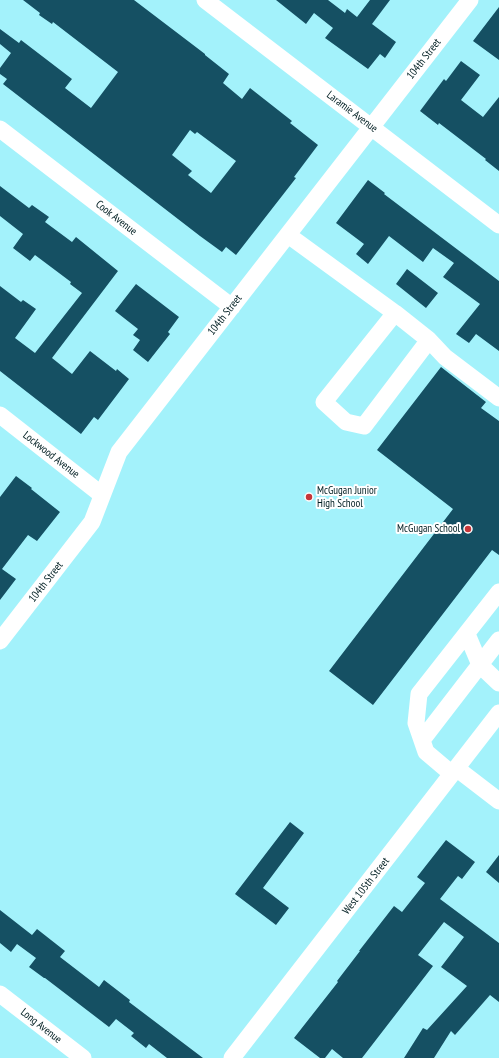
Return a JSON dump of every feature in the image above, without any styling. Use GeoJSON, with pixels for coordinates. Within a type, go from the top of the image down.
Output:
{"type":"FeatureCollection","features":[{"type":"Feature","properties":{"kind":"street","name":"Laramie Avenue"},"geometry":{"type":"LineString","coordinates":[[205,0],[499,225]]}},
{"type":"Feature","properties":{"kind":"street","name":"104th Street"},"geometry":{"type":"LineString","coordinates":[[0,641],[92,522],[119,452],[470,0]]}},
{"type":"Feature","properties":{"kind":"street","name":"Cook Avenue"},"geometry":{"type":"LineString","coordinates":[[0,128],[232,307]]}},
{"type":"Feature","properties":{"kind":"street"},"geometry":{"type":"LineString","coordinates":[[288,235],[395,313],[429,340],[445,357],[499,398]]}},
{"type":"Feature","properties":{"kind":"street"},"geometry":{"type":"LineString","coordinates":[[395,313],[324,402],[346,422],[364,426],[429,340]]}},
{"type":"Feature","properties":{"kind":"street","name":"Lockwood Avenue"},"geometry":{"type":"LineString","coordinates":[[0,415],[102,495]]}},
{"type":"Feature","properties":{"kind":"street"},"geometry":{"type":"LineString","coordinates":[[499,592],[419,694],[416,723],[426,752],[499,801]]}},
{"type":"Feature","properties":{"kind":"street"},"geometry":{"type":"LineString","coordinates":[[467,634],[480,665],[499,683]]}},
{"type":"Feature","properties":{"kind":"street"},"geometry":{"type":"LineString","coordinates":[[422,740],[499,640]]}},
{"type":"Feature","properties":{"kind":"street","name":"West 105th Street"},"geometry":{"type":"LineString","coordinates":[[232,1058],[499,713]]}},
{"type":"Feature","properties":{"kind":"street","name":"Long Avenue"},"geometry":{"type":"LineString","coordinates":[[0,994],[83,1058]]}},
{"type":"Feature","properties":{"kind":"building"},"geometry":{"type":"Polygon","coordinates":[[[23,0],[134,0],[229,74],[223,83],[242,99],[250,88],[292,121],[290,123],[318,145],[294,177],[296,178],[236,255],[226,247],[222,252],[200,236],[3,84],[7,79],[0,74],[0,68],[11,53],[0,44],[0,29],[19,43],[21,40],[72,79],[65,88],[91,108],[118,72],[53,22],[52,24],[39,15],[40,13],[23,0]],[[190,130],[172,155],[192,171],[188,175],[211,193],[236,161],[197,132],[195,134],[190,130]]]}},
{"type":"Feature","properties":{"kind":"building"},"geometry":{"type":"Polygon","coordinates":[[[276,0],[328,0],[345,13],[347,9],[357,17],[370,0],[390,0],[372,24],[396,42],[385,58],[380,54],[368,69],[325,38],[333,28],[314,13],[306,24],[276,0]]]}},
{"type":"Feature","properties":{"kind":"building"},"geometry":{"type":"Polygon","coordinates":[[[499,7],[499,60],[473,41],[499,7]]]}},
{"type":"Feature","properties":{"kind":"building"},"geometry":{"type":"Polygon","coordinates":[[[461,61],[480,75],[461,100],[483,117],[499,97],[499,171],[485,160],[486,159],[439,123],[438,125],[420,111],[444,79],[446,81],[461,61]]]}},
{"type":"Feature","properties":{"kind":"building"},"geometry":{"type":"Polygon","coordinates":[[[368,180],[385,193],[384,194],[499,281],[499,351],[476,334],[469,343],[456,334],[480,304],[443,277],[454,263],[433,248],[423,262],[389,236],[368,264],[356,254],[364,244],[336,223],[368,180]]]}},
{"type":"Feature","properties":{"kind":"building"},"geometry":{"type":"Polygon","coordinates":[[[0,186],[29,208],[32,205],[49,217],[45,222],[72,242],[76,237],[118,271],[52,358],[72,374],[90,351],[129,379],[98,420],[94,417],[81,434],[0,371],[0,286],[21,302],[23,300],[36,309],[15,338],[35,353],[82,293],[70,284],[71,282],[35,255],[30,261],[13,248],[23,234],[0,216],[0,186]]]}},
{"type":"Feature","properties":{"kind":"building"},"geometry":{"type":"Polygon","coordinates":[[[407,269],[438,293],[426,308],[396,284],[407,269]]]}},
{"type":"Feature","properties":{"kind":"building"},"geometry":{"type":"Polygon","coordinates":[[[136,284],[179,317],[168,332],[170,334],[148,362],[133,350],[140,340],[133,335],[138,329],[115,311],[136,284]]]}},
{"type":"Feature","properties":{"kind":"building","name":"McGugan School"},"geometry":{"type":"Polygon","coordinates":[[[441,367],[486,402],[481,408],[499,421],[499,555],[492,550],[373,705],[329,671],[453,509],[377,450],[441,367]]]}},
{"type":"Feature","properties":{"kind":"building"},"geometry":{"type":"Polygon","coordinates":[[[16,476],[60,512],[37,541],[28,535],[2,569],[16,579],[0,600],[0,497],[16,476]]]}},
{"type":"Feature","properties":{"kind":"building"},"geometry":{"type":"Polygon","coordinates":[[[290,822],[304,833],[263,888],[289,908],[276,925],[235,894],[290,822]]]}},
{"type":"Feature","properties":{"kind":"building"},"geometry":{"type":"Polygon","coordinates":[[[446,840],[475,862],[462,879],[458,876],[440,899],[499,943],[499,1002],[490,995],[455,1035],[451,1031],[434,1058],[404,1058],[423,1028],[427,1030],[467,986],[441,967],[464,937],[444,922],[418,955],[433,966],[362,1058],[343,1058],[332,1049],[325,1058],[320,1058],[294,1038],[338,982],[337,981],[359,951],[394,906],[402,912],[425,883],[417,877],[446,840]]]}},
{"type":"Feature","properties":{"kind":"building"},"geometry":{"type":"Polygon","coordinates":[[[499,855],[499,883],[486,872],[499,855]]]}},
{"type":"Feature","properties":{"kind":"building"},"geometry":{"type":"Polygon","coordinates":[[[0,910],[32,935],[37,929],[65,951],[60,957],[99,987],[104,980],[130,1000],[129,1002],[203,1058],[167,1058],[149,1044],[146,1048],[131,1036],[134,1033],[116,1019],[109,1027],[29,967],[36,958],[17,944],[11,952],[0,943],[0,910]]]}},
{"type":"Feature","properties":{"kind":"place","name":"McGugan Junior High School"},"geometry":{"type":"Point","coordinates":[309,497]}},
{"type":"Feature","properties":{"kind":"place","name":"McGugan School"},"geometry":{"type":"Point","coordinates":[468,529]}}]}
